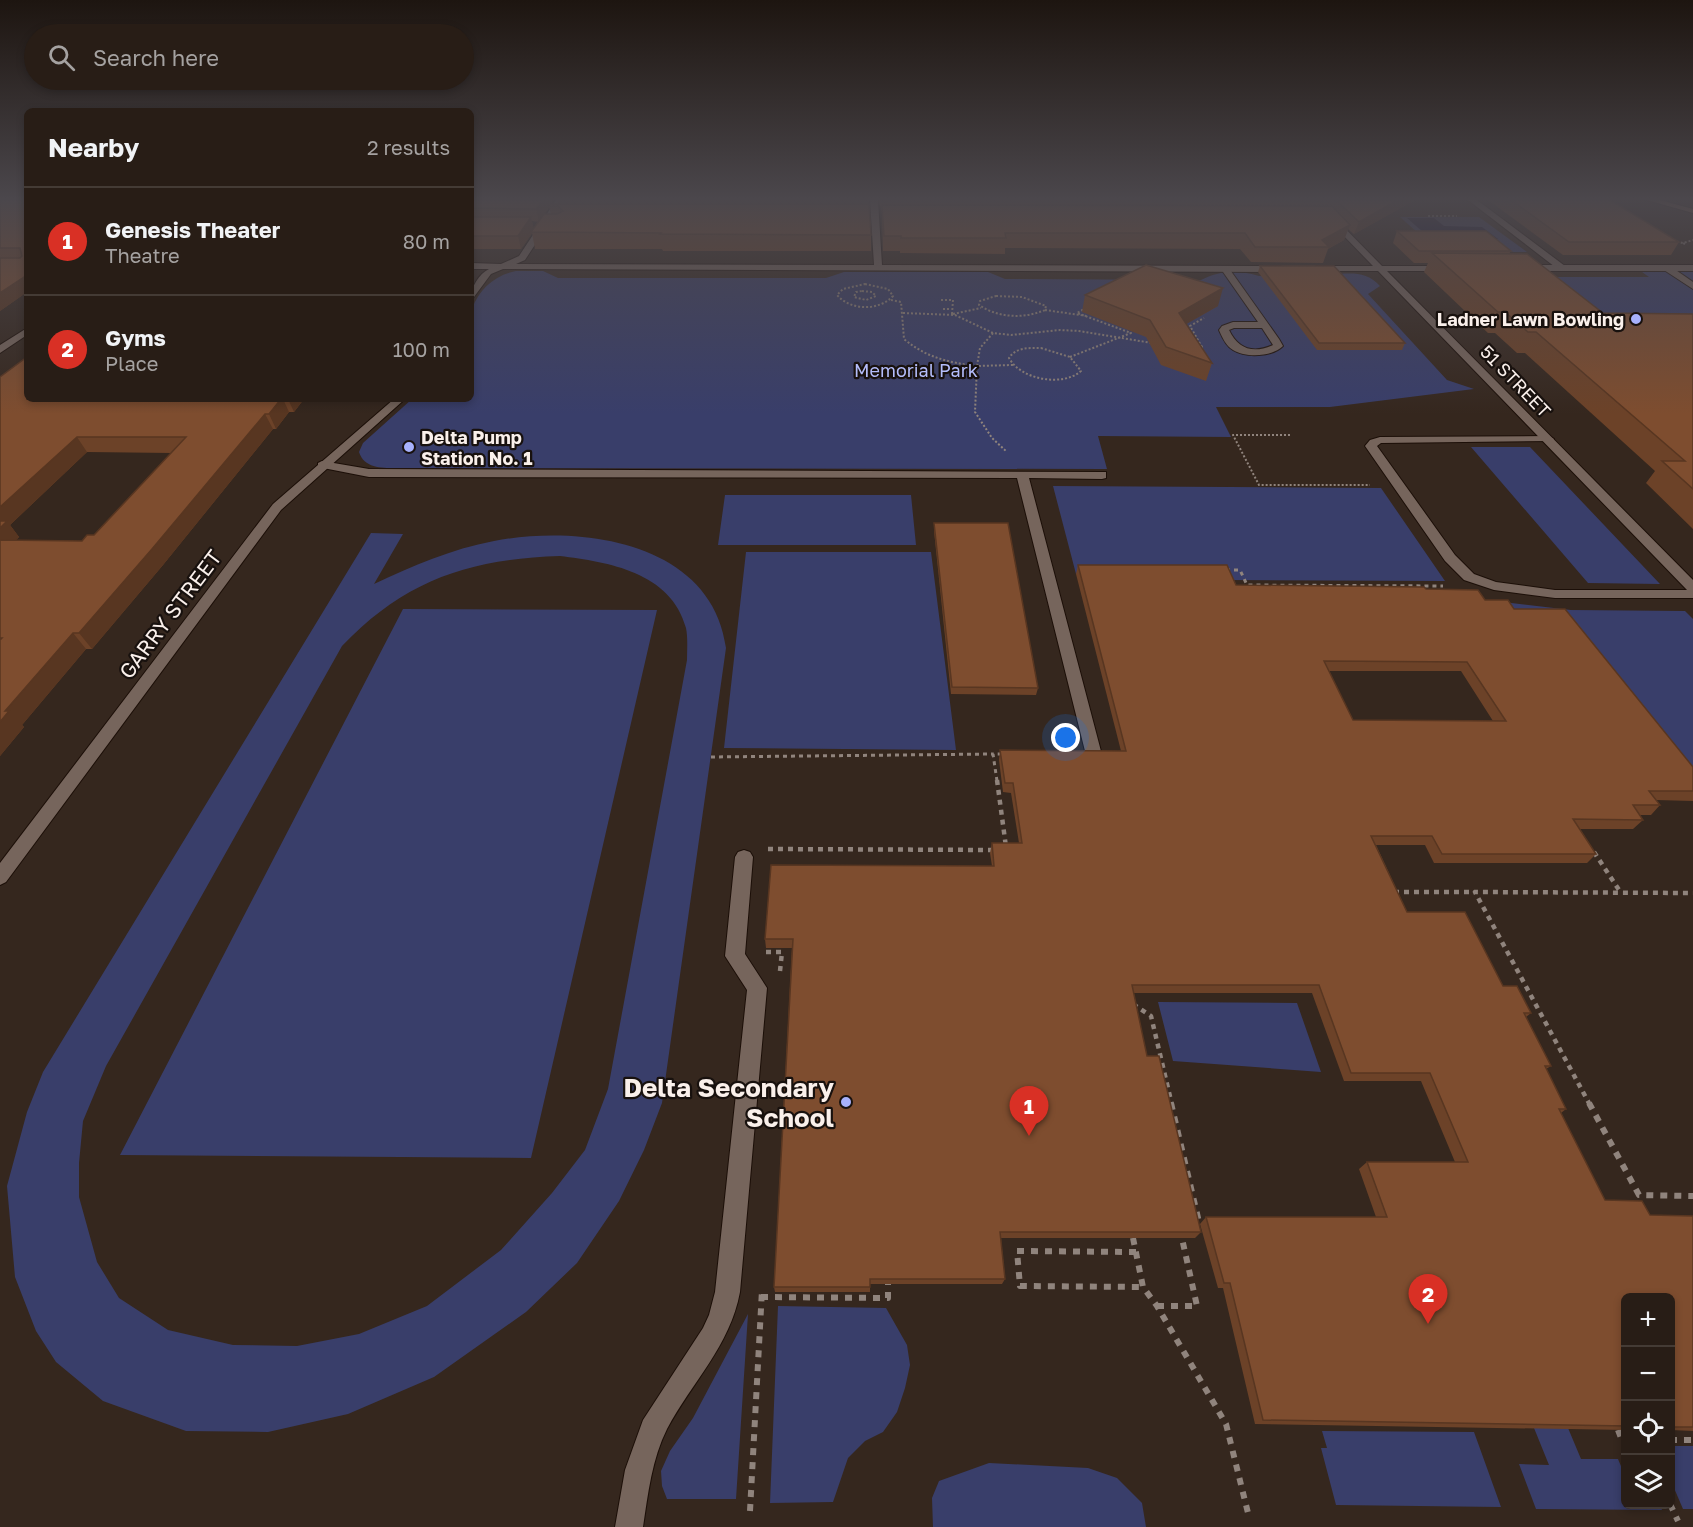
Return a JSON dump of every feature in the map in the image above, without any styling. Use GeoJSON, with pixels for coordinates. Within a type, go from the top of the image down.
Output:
{"type":"FeatureCollection","features":[{"type":"Feature","properties":{"kind":"street"},"geometry":{"type":"LineString","coordinates":[[474,291],[490,271]]}},
{"type":"Feature","properties":{"kind":"street"},"geometry":{"type":"LineString","coordinates":[[1227,271],[1276,341],[1277,349],[1249,351],[1233,345],[1224,328],[1233,325],[1264,325]]}},
{"type":"Feature","properties":{"kind":"street","name":"51 STREET"},"geometry":{"type":"LineString","coordinates":[[1383,271],[1693,588]]}},
{"type":"Feature","properties":{"kind":"street"},"geometry":{"type":"LineString","coordinates":[[1672,271],[1693,286]]}},
{"type":"Feature","properties":{"kind":"street"},"geometry":{"type":"LineString","coordinates":[[0,350],[24,333]]}},
{"type":"Feature","properties":{"kind":"street","name":"GARRY STREET"},"geometry":{"type":"LineString","coordinates":[[0,877],[268,518],[322,465],[397,402]]}},
{"type":"Feature","properties":{"kind":"street"},"geometry":{"type":"LineString","coordinates":[[1548,440],[1380,440],[1374,442],[1371,447],[1450,558],[1469,577],[1504,588],[1555,594],[1693,594]]}},
{"type":"Feature","properties":{"kind":"street"},"geometry":{"type":"LineString","coordinates":[[322,465],[369,473],[1102,476]]}},
{"type":"Feature","properties":{"kind":"street"},"geometry":{"type":"LineString","coordinates":[[1022,475],[1094,754]]}},
{"type":"Feature","properties":{"kind":"street"},"geometry":{"type":"LineString","coordinates":[[629,1527],[637,1473],[646,1444],[659,1418],[713,1336],[725,1304],[730,1276],[757,988],[735,956],[754,859]]}},
{"type":"Feature","properties":{"kind":"path"},"geometry":{"type":"LineString","coordinates":[[891,300],[892,292],[874,284],[849,286],[837,295],[844,302],[860,306],[878,305],[891,300],[901,302],[904,339],[930,357],[977,366],[1013,365],[1038,378],[1066,380],[1077,377],[1081,371],[1069,357],[1041,349],[1022,349],[1010,355],[1013,365]]}},
{"type":"Feature","properties":{"kind":"path"},"geometry":{"type":"LineString","coordinates":[[862,291],[874,293],[876,297],[870,299],[859,299],[853,295],[862,291]]}},
{"type":"Feature","properties":{"kind":"path"},"geometry":{"type":"LineString","coordinates":[[981,308],[979,305],[983,299],[992,295],[1003,295],[1039,303],[1046,306],[1045,310]]}},
{"type":"Feature","properties":{"kind":"path"},"geometry":{"type":"LineString","coordinates":[[941,300],[953,300],[954,309],[943,309]]}},
{"type":"Feature","properties":{"kind":"path"},"geometry":{"type":"LineString","coordinates":[[1094,304],[1077,312],[1131,333]]}},
{"type":"Feature","properties":{"kind":"path"},"geometry":{"type":"LineString","coordinates":[[903,313],[952,314],[981,308],[1008,315],[1039,313],[1045,310],[1088,316]]}},
{"type":"Feature","properties":{"kind":"path"},"geometry":{"type":"LineString","coordinates":[[951,309],[952,314]]}},
{"type":"Feature","properties":{"kind":"path"},"geometry":{"type":"LineString","coordinates":[[952,314],[993,333],[1011,335],[1060,330],[1159,344]]}},
{"type":"Feature","properties":{"kind":"path"},"geometry":{"type":"LineString","coordinates":[[1196,346],[1202,346],[1190,327],[1212,314]]}},
{"type":"Feature","properties":{"kind":"path"},"geometry":{"type":"LineString","coordinates":[[1069,357],[1137,330]]}},
{"type":"Feature","properties":{"kind":"path"},"geometry":{"type":"LineString","coordinates":[[993,333],[980,346],[977,353],[975,412],[992,438],[1011,457],[1022,475]]}},
{"type":"Feature","properties":{"kind":"path"},"geometry":{"type":"LineString","coordinates":[[1290,435],[1233,435],[1259,485],[1370,485]]}},
{"type":"Feature","properties":{"kind":"path"},"geometry":{"type":"LineString","coordinates":[[1217,570],[1240,570],[1247,585],[1255,591]]}},
{"type":"Feature","properties":{"kind":"path"},"geometry":{"type":"LineString","coordinates":[[1247,585],[1447,586]]}},
{"type":"Feature","properties":{"kind":"path"},"geometry":{"type":"LineString","coordinates":[[1426,586],[1430,592]]}},
{"type":"Feature","properties":{"kind":"path"},"geometry":{"type":"LineString","coordinates":[[754,859],[765,849],[1006,850],[993,754]]}},
{"type":"Feature","properties":{"kind":"path"},"geometry":{"type":"LineString","coordinates":[[711,757],[1015,754]]}},
{"type":"Feature","properties":{"kind":"path"},"geometry":{"type":"LineString","coordinates":[[1591,847],[1622,893]]}},
{"type":"Feature","properties":{"kind":"path"},"geometry":{"type":"LineString","coordinates":[[1387,892],[1693,893]]}},
{"type":"Feature","properties":{"kind":"path"},"geometry":{"type":"LineString","coordinates":[[1474,892],[1639,1195],[1693,1196]]}},
{"type":"Feature","properties":{"kind":"path"},"geometry":{"type":"LineString","coordinates":[[757,951],[782,950],[780,975]]}},
{"type":"Feature","properties":{"kind":"path"},"geometry":{"type":"LineString","coordinates":[[1131,1003],[1151,1016],[1199,1222],[1189,1224]]}},
{"type":"Feature","properties":{"kind":"path"},"geometry":{"type":"LineString","coordinates":[[1157,1306],[1197,1306],[1179,1226]]}},
{"type":"Feature","properties":{"kind":"path"},"geometry":{"type":"LineString","coordinates":[[1133,1238],[1143,1287],[1157,1306],[1226,1424],[1249,1517]]}},
{"type":"Feature","properties":{"kind":"path"},"geometry":{"type":"LineString","coordinates":[[1136,1252],[1017,1251],[1020,1286],[1143,1287]]}},
{"type":"Feature","properties":{"kind":"path"},"geometry":{"type":"LineString","coordinates":[[761,1298],[888,1299],[888,1267]]}},
{"type":"Feature","properties":{"kind":"path"},"geometry":{"type":"LineString","coordinates":[[750,1511],[762,1286]]}},
{"type":"Feature","properties":{"kind":"path"},"geometry":{"type":"LineString","coordinates":[[1618,1430],[1621,1438]]}},
{"type":"Feature","properties":{"kind":"path"},"geometry":{"type":"LineString","coordinates":[[1675,1440],[1693,1440]]}},
{"type":"Feature","properties":{"kind":"path"},"geometry":{"type":"LineString","coordinates":[[1672,1509],[1678,1521]]}},
{"type":"Feature","properties":{"kind":"green space","name":"Memorial Park"},"geometry":{"type":"Polygon","coordinates":[[[544,271],[558,278],[826,278],[844,272],[988,272],[1005,279],[1201,280],[1215,274],[1230,272],[1259,276],[1337,277],[1339,274],[1356,274],[1371,278],[1380,286],[1368,294],[1447,380],[1474,389],[1330,407],[1216,407],[1231,437],[1098,436],[1107,469],[390,468],[369,464],[359,452],[363,443],[409,402],[474,402],[474,304],[483,289],[508,273],[544,271]]]}},
{"type":"Feature","properties":{"kind":"green space","name":"Ladner Lawn Bowling"},"geometry":{"type":"Polygon","coordinates":[[[1642,272],[1693,272],[1693,360],[1630,360],[1538,277],[1649,277],[1642,272]]]}},
{"type":"Feature","properties":{"kind":"green space"},"geometry":{"type":"Polygon","coordinates":[[[1471,447],[1530,447],[1660,584],[1588,583],[1471,447]]]}},
{"type":"Feature","properties":{"kind":"green space"},"geometry":{"type":"Polygon","coordinates":[[[1053,486],[1381,488],[1445,581],[1226,580],[1076,574],[1053,486]]]}},
{"type":"Feature","properties":{"kind":"green space"},"geometry":{"type":"Polygon","coordinates":[[[725,495],[911,495],[916,545],[718,545],[725,495]]]}},
{"type":"Feature","properties":{"kind":"green space"},"geometry":{"type":"Polygon","coordinates":[[[371,533],[403,534],[374,584],[432,559],[478,544],[528,536],[565,536],[602,539],[637,548],[669,563],[696,584],[716,612],[726,648],[662,1103],[644,1150],[619,1201],[577,1263],[526,1312],[434,1377],[348,1414],[268,1432],[186,1431],[103,1401],[56,1362],[36,1331],[15,1277],[7,1186],[27,1112],[43,1072],[371,533]],[[560,556],[496,562],[440,577],[390,605],[366,623],[342,646],[106,1066],[83,1121],[79,1197],[97,1262],[119,1298],[168,1330],[233,1345],[297,1346],[359,1334],[427,1306],[501,1250],[552,1193],[585,1150],[608,1089],[687,660],[687,644],[686,628],[678,609],[667,594],[652,582],[617,567],[560,556]]]}},
{"type":"Feature","properties":{"kind":"green space"},"geometry":{"type":"Polygon","coordinates":[[[746,552],[931,552],[956,750],[724,748],[746,552]]]}},
{"type":"Feature","properties":{"kind":"green space"},"geometry":{"type":"Polygon","coordinates":[[[1486,600],[1571,610],[1685,611],[1693,619],[1693,789],[1486,600]]]}},
{"type":"Feature","properties":{"kind":"green space"},"geometry":{"type":"Polygon","coordinates":[[[403,609],[657,610],[531,1158],[120,1155],[403,609]]]}},
{"type":"Feature","properties":{"kind":"green space"},"geometry":{"type":"Polygon","coordinates":[[[1158,1002],[1297,1003],[1321,1072],[1173,1061],[1158,1002]]]}},
{"type":"Feature","properties":{"kind":"green space"},"geometry":{"type":"Polygon","coordinates":[[[778,1306],[886,1308],[907,1345],[910,1365],[897,1412],[883,1432],[865,1441],[848,1458],[833,1502],[770,1503],[778,1306]]]}},
{"type":"Feature","properties":{"kind":"green space"},"geometry":{"type":"Polygon","coordinates":[[[748,1314],[736,1499],[667,1499],[662,1486],[661,1471],[670,1451],[693,1418],[748,1314]]]}},
{"type":"Feature","properties":{"kind":"green space"},"geometry":{"type":"Polygon","coordinates":[[[1534,1428],[1568,1428],[1581,1459],[1618,1459],[1621,1466],[1621,1509],[1662,1510],[1536,1509],[1519,1464],[1549,1465],[1534,1428]]]}},
{"type":"Feature","properties":{"kind":"green space"},"geometry":{"type":"Polygon","coordinates":[[[1322,1431],[1474,1432],[1501,1507],[1336,1505],[1321,1448],[1327,1448],[1322,1431]]]}},
{"type":"Feature","properties":{"kind":"green space"},"geometry":{"type":"Polygon","coordinates":[[[1675,1446],[1693,1446],[1693,1509],[1683,1509],[1675,1490],[1675,1446]]]}},
{"type":"Feature","properties":{"kind":"green space"},"geometry":{"type":"Polygon","coordinates":[[[989,1463],[1088,1468],[1117,1478],[1142,1503],[1146,1527],[933,1527],[932,1498],[939,1481],[989,1463]]]}},
{"type":"Feature","properties":{"kind":"building"},"geometry":{"type":"Polygon","coordinates":[[[0,271],[24,271],[24,277],[0,293],[0,271]]]}},
{"type":"Feature","properties":{"kind":"building"},"geometry":{"type":"Polygon","coordinates":[[[1133,271],[1167,271],[1223,288],[1179,313],[1212,363],[1166,347],[1150,320],[1085,295],[1133,271]]]}},
{"type":"Feature","properties":{"kind":"building"},"geometry":{"type":"Polygon","coordinates":[[[1264,271],[1339,271],[1405,343],[1319,343],[1264,271]]]}},
{"type":"Feature","properties":{"kind":"building"},"geometry":{"type":"Polygon","coordinates":[[[1452,271],[1549,271],[1603,313],[1693,314],[1693,489],[1662,461],[1685,461],[1536,332],[1528,332],[1505,312],[1498,312],[1452,271]]]}},
{"type":"Feature","properties":{"kind":"building"},"geometry":{"type":"Polygon","coordinates":[[[24,359],[24,402],[279,402],[269,414],[265,414],[79,633],[73,633],[5,711],[9,711],[0,722],[0,640],[2,638],[0,638],[0,540],[82,541],[87,535],[94,535],[186,437],[77,437],[0,507],[0,377],[24,359]]]}},
{"type":"Feature","properties":{"kind":"building"},"geometry":{"type":"Polygon","coordinates":[[[0,521],[7,521],[0,528],[0,521]]]}},
{"type":"Feature","properties":{"kind":"building"},"geometry":{"type":"Polygon","coordinates":[[[934,523],[1008,523],[1038,688],[952,687],[934,523]]]}},
{"type":"Feature","properties":{"kind":"building"},"geometry":{"type":"Polygon","coordinates":[[[1078,565],[1227,565],[1236,585],[1424,587],[1426,589],[1478,590],[1485,600],[1508,600],[1514,609],[1565,609],[1693,767],[1693,791],[1649,791],[1660,805],[1633,805],[1643,820],[1573,819],[1596,854],[1442,854],[1432,836],[1371,836],[1407,912],[1465,912],[1503,986],[1517,986],[1531,1013],[1524,1013],[1551,1066],[1545,1066],[1566,1109],[1559,1109],[1605,1200],[1642,1201],[1650,1215],[1693,1216],[1693,1427],[1675,1427],[1675,1293],[1621,1293],[1621,1426],[1263,1420],[1230,1283],[1224,1283],[1206,1217],[1387,1217],[1367,1162],[1468,1162],[1430,1073],[1351,1073],[1319,985],[1132,985],[1147,1056],[1159,1056],[1201,1232],[1000,1232],[1005,1279],[870,1279],[870,1287],[774,1287],[793,939],[765,939],[771,865],[994,866],[992,843],[1022,843],[1013,783],[1005,783],[1000,750],[1126,751],[1078,565]],[[1324,661],[1353,720],[1506,721],[1467,662],[1324,661]]]}},
{"type":"Feature","properties":{"kind":"place","name":"Ladner Lawn Bowling"},"geometry":{"type":"Point","coordinates":[1636,319]}},
{"type":"Feature","properties":{"kind":"place","name":"Delta Pump Station No. 1"},"geometry":{"type":"Point","coordinates":[409,447]}},
{"type":"Feature","properties":{"kind":"place","name":"Delta Secondary School"},"geometry":{"type":"Point","coordinates":[846,1102]}},
{"type":"Feature","properties":{"kind":"place","name":"Genesis Theater"},"geometry":{"type":"Point","coordinates":[1029,1136]}},
{"type":"Feature","properties":{"kind":"place","name":"Gyms"},"geometry":{"type":"Point","coordinates":[1428,1324]}}]}
